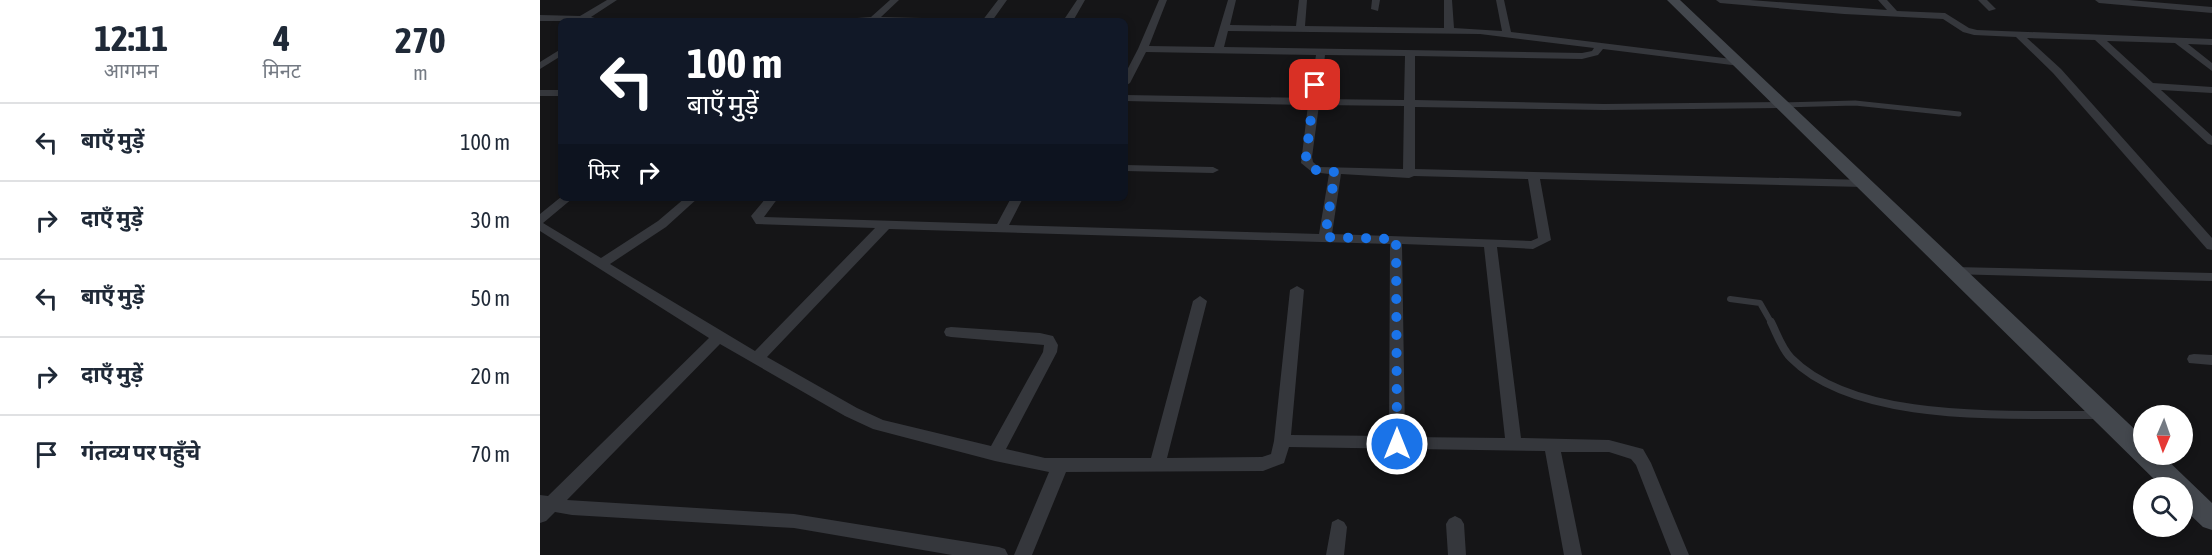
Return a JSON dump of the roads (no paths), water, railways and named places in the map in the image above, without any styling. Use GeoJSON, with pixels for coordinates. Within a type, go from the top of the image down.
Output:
{"type":"FeatureCollection","features":[{"type":"Feature","properties":{"kind":"main road"},"geometry":{"type":"LineString","coordinates":[[1673,0],[2133,443]]}},
{"type":"Feature","properties":{"kind":"main road"},"geometry":{"type":"LineString","coordinates":[[2155,465],[2168,477]]}},
{"type":"Feature","properties":{"kind":"main road"},"geometry":{"type":"LineString","coordinates":[[2193,501],[2212,519]]}},
{"type":"Feature","properties":{"kind":"street"},"geometry":{"type":"LineString","coordinates":[[584,18],[613,0]]}},
{"type":"Feature","properties":{"kind":"street"},"geometry":{"type":"LineString","coordinates":[[875,18],[895,0]]}},
{"type":"Feature","properties":{"kind":"street"},"geometry":{"type":"LineString","coordinates":[[989,18],[1004,0]]}},
{"type":"Feature","properties":{"kind":"street"},"geometry":{"type":"LineString","coordinates":[[1070,18],[1081,0]]}},
{"type":"Feature","properties":{"kind":"street"},"geometry":{"type":"LineString","coordinates":[[1128,78],[1143,50],[1163,0]]}},
{"type":"Feature","properties":{"kind":"street"},"geometry":{"type":"LineString","coordinates":[[1218,51],[1232,0]]}},
{"type":"Feature","properties":{"kind":"street"},"geometry":{"type":"LineString","coordinates":[[1300,28],[1303,0]]}},
{"type":"Feature","properties":{"kind":"street"},"geometry":{"type":"LineString","coordinates":[[1448,0],[1449,29]]}},
{"type":"Feature","properties":{"kind":"street"},"geometry":{"type":"LineString","coordinates":[[1500,0],[1507,33]]}},
{"type":"Feature","properties":{"kind":"street"},"geometry":{"type":"LineString","coordinates":[[1720,0],[1945,16],[1969,32],[2212,42]]}},
{"type":"Feature","properties":{"kind":"street"},"geometry":{"type":"LineString","coordinates":[[1882,0],[1895,14]]}},
{"type":"Feature","properties":{"kind":"street"},"geometry":{"type":"LineString","coordinates":[[1982,0],[1992,9]]}},
{"type":"Feature","properties":{"kind":"street"},"geometry":{"type":"LineString","coordinates":[[2099,0],[2169,3],[2212,10]]}},
{"type":"Feature","properties":{"kind":"street"},"geometry":{"type":"LineString","coordinates":[[540,18],[558,18]]}},
{"type":"Feature","properties":{"kind":"street"},"geometry":{"type":"LineString","coordinates":[[1225,28],[1449,29],[1507,33],[1740,63]]}},
{"type":"Feature","properties":{"kind":"street"},"geometry":{"type":"LineString","coordinates":[[2019,34],[2057,71],[2212,246]]}},
{"type":"Feature","properties":{"kind":"street"},"geometry":{"type":"LineString","coordinates":[[2098,38],[2212,142]]}},
{"type":"Feature","properties":{"kind":"street"},"geometry":{"type":"LineString","coordinates":[[2178,41],[2212,68]]}},
{"type":"Feature","properties":{"kind":"street"},"geometry":{"type":"LineString","coordinates":[[1143,50],[1582,56],[1594,53],[1600,46]]}},
{"type":"Feature","properties":{"kind":"street"},"geometry":{"type":"LineString","coordinates":[[1321,52],[1313,101],[1307,163],[1316,170],[1863,183]]}},
{"type":"Feature","properties":{"kind":"street"},"geometry":{"type":"LineString","coordinates":[[1409,174],[1410,53]]}},
{"type":"Feature","properties":{"kind":"street"},"geometry":{"type":"LineString","coordinates":[[540,66],[558,54]]}},
{"type":"Feature","properties":{"kind":"street"},"geometry":{"type":"LineString","coordinates":[[2150,86],[2212,90]]}},
{"type":"Feature","properties":{"kind":"street"},"geometry":{"type":"LineString","coordinates":[[540,93],[558,93]]}},
{"type":"Feature","properties":{"kind":"street"},"geometry":{"type":"LineString","coordinates":[[1128,98],[1604,107],[1782,105]]}},
{"type":"Feature","properties":{"kind":"street"},"geometry":{"type":"LineString","coordinates":[[2192,124],[2212,126]]}},
{"type":"Feature","properties":{"kind":"street"},"geometry":{"type":"LineString","coordinates":[[1128,168],[1213,170]]}},
{"type":"Feature","properties":{"kind":"street"},"geometry":{"type":"LineString","coordinates":[[1325,237],[1335,172]]}},
{"type":"Feature","properties":{"kind":"street"},"geometry":{"type":"LineString","coordinates":[[770,201],[757,216],[760,221],[1533,245],[1545,240],[1533,176]]}},
{"type":"Feature","properties":{"kind":"street"},"geometry":{"type":"LineString","coordinates":[[540,220],[563,201]]}},
{"type":"Feature","properties":{"kind":"street"},"geometry":{"type":"LineString","coordinates":[[602,263],[662,224],[689,201]]}},
{"type":"Feature","properties":{"kind":"street"},"geometry":{"type":"LineString","coordinates":[[1001,228],[1015,201]]}},
{"type":"Feature","properties":{"kind":"street"},"geometry":{"type":"LineString","coordinates":[[757,358],[885,225]]}},
{"type":"Feature","properties":{"kind":"street"},"geometry":{"type":"LineString","coordinates":[[540,226],[719,337],[851,412],[879,424],[995,454],[1060,466],[1270,463],[1278,458],[1282,441],[1297,290]]}},
{"type":"Feature","properties":{"kind":"street"},"geometry":{"type":"LineString","coordinates":[[1396,239],[1397,444]]}},
{"type":"Feature","properties":{"kind":"street"},"geometry":{"type":"LineString","coordinates":[[1490,243],[1514,445]]}},
{"type":"Feature","properties":{"kind":"street"},"geometry":{"type":"LineString","coordinates":[[1954,272],[2212,277]]}},
{"type":"Feature","properties":{"kind":"street"},"geometry":{"type":"LineString","coordinates":[[1157,466],[1200,301]]}},
{"type":"Feature","properties":{"kind":"street"},"geometry":{"type":"LineString","coordinates":[[951,332],[1040,338],[1048,340],[1051,345],[1050,352],[995,454]]}},
{"type":"Feature","properties":{"kind":"street"},"geometry":{"type":"LineString","coordinates":[[544,508],[719,337]]}},
{"type":"Feature","properties":{"kind":"street"},"geometry":{"type":"LineString","coordinates":[[2194,359],[2212,360]]}},
{"type":"Feature","properties":{"kind":"street"},"geometry":{"type":"LineString","coordinates":[[1282,441],[1609,446],[1637,454],[1680,555]]}},
{"type":"Feature","properties":{"kind":"street"},"geometry":{"type":"LineString","coordinates":[[1552,446],[1573,555]]}},
{"type":"Feature","properties":{"kind":"street"},"geometry":{"type":"LineString","coordinates":[[1023,555],[1060,466]]}},
{"type":"Feature","properties":{"kind":"street"},"geometry":{"type":"LineString","coordinates":[[544,508],[794,521],[999,555]]}},
{"type":"Feature","properties":{"kind":"street"},"geometry":{"type":"LineString","coordinates":[[1455,524],[1457,555]]}},
{"type":"Feature","properties":{"kind":"street"},"geometry":{"type":"LineString","coordinates":[[1335,555],[1338,527]]}},
{"type":"Feature","properties":{"kind":"lane"},"geometry":{"type":"LineString","coordinates":[[1782,105],[1855,103],[1959,114]]}},
{"type":"Feature","properties":{"kind":"lane"},"geometry":{"type":"LineString","coordinates":[[1730,299],[1760,303],[1791,358],[1829,386],[1857,395],[1916,408],[1957,412],[2104,415]]}}]}
